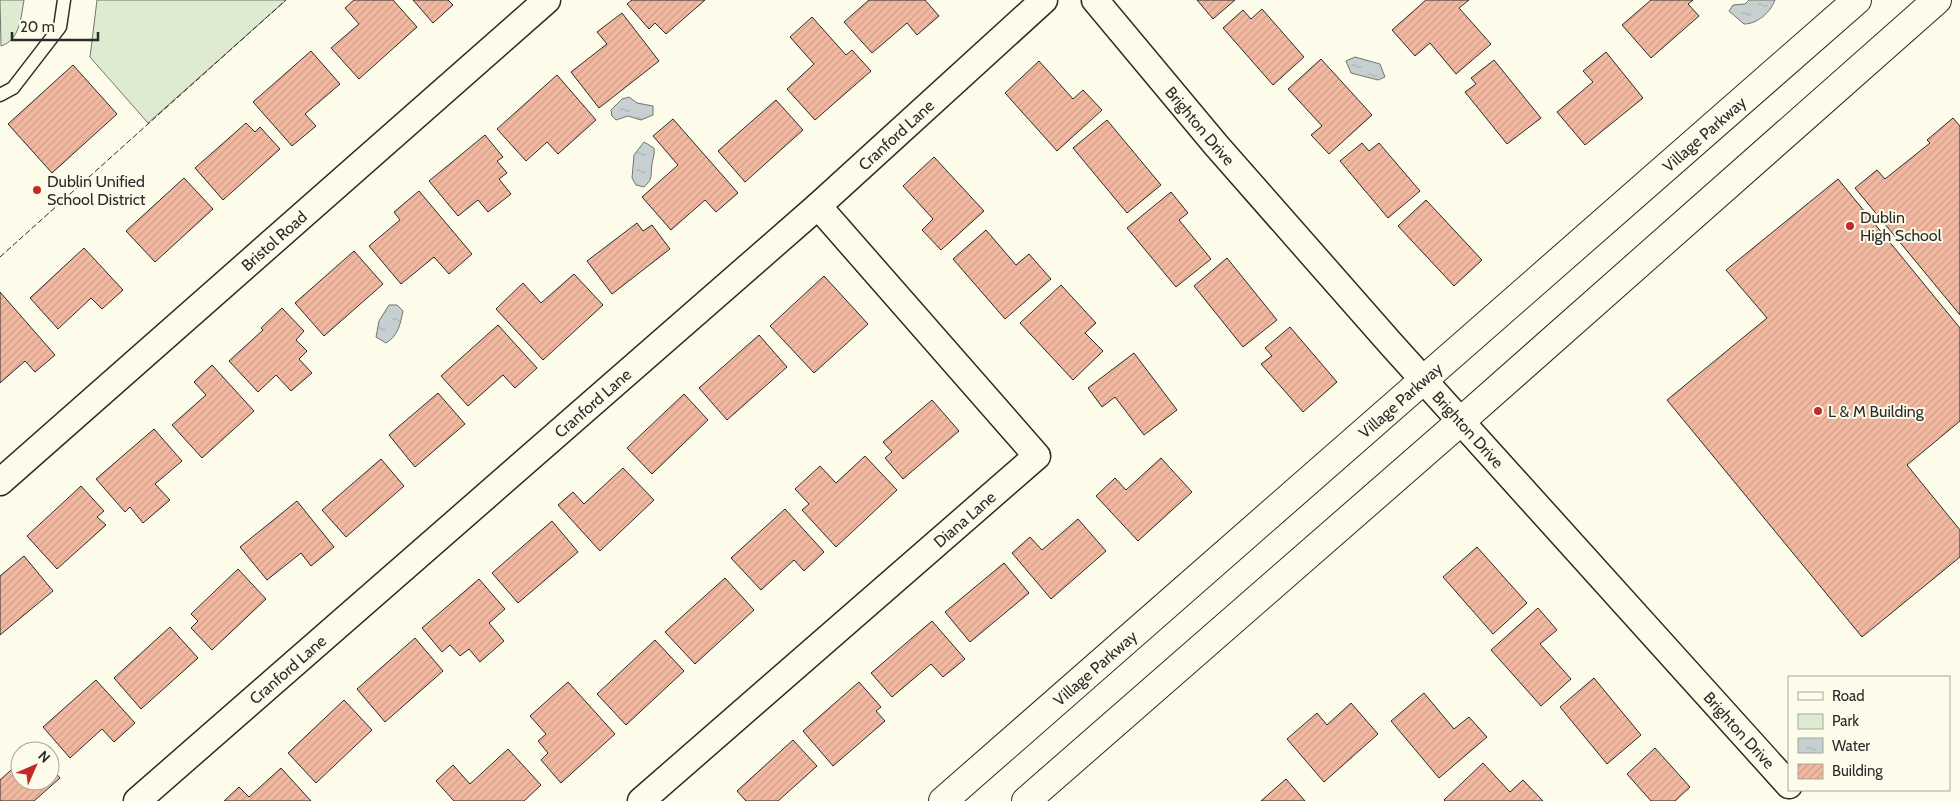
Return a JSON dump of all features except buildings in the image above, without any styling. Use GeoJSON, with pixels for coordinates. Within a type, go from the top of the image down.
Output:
{"type":"FeatureCollection","features":[{"type":"Feature","properties":{"kind":"street","name":"Bristol Road"},"geometry":{"type":"LineString","coordinates":[[0,482],[547,0]]}},
{"type":"Feature","properties":{"kind":"street","name":"Cranford Lane"},"geometry":{"type":"LineString","coordinates":[[136,801],[818,206],[1044,0]]}},
{"type":"Feature","properties":{"kind":"street","name":"Brighton Drive"},"geometry":{"type":"LineString","coordinates":[[1095,0],[1216,145],[1460,422],[1788,784]]}},
{"type":"Feature","properties":{"kind":"street","name":"Village Parkway"},"geometry":{"type":"LineString","coordinates":[[943,801],[1857,0]]}},
{"type":"Feature","properties":{"kind":"street"},"geometry":{"type":"LineString","coordinates":[[1026,801],[1460,422],[1937,0]]}},
{"type":"Feature","properties":{"kind":"street","name":"Diana Lane"},"geometry":{"type":"LineString","coordinates":[[641,801],[1037,456],[818,206]]}},
{"type":"Feature","properties":{"kind":"street"},"geometry":{"type":"LineString","coordinates":[[1794,791],[1803,801]]}},
{"type":"Feature","properties":{"kind":"lane"},"geometry":{"type":"LineString","coordinates":[[0,95],[12,88],[60,27],[64,0]]}},
{"type":"Feature","properties":{"kind":"green space"},"geometry":{"type":"Polygon","coordinates":[[[0,0],[24,0],[16,33],[12,39],[1,46],[0,0]]]}},
{"type":"Feature","properties":{"kind":"green space"},"geometry":{"type":"Polygon","coordinates":[[[97,0],[286,0],[148,123],[90,57],[97,0]]]}},
{"type":"Feature","properties":{"kind":"water"},"geometry":{"type":"Polygon","coordinates":[[[1749,0],[1775,0],[1762,17],[1749,24],[1744,24],[1729,11],[1733,5],[1745,4],[1749,0]]]}},
{"type":"Feature","properties":{"kind":"water"},"geometry":{"type":"Polygon","coordinates":[[[1355,57],[1380,64],[1385,77],[1378,80],[1351,73],[1346,61],[1355,57]]]}},
{"type":"Feature","properties":{"kind":"water"},"geometry":{"type":"Polygon","coordinates":[[[629,97],[637,103],[653,106],[653,115],[641,120],[628,116],[616,120],[612,116],[611,110],[622,99],[629,97]]]}},
{"type":"Feature","properties":{"kind":"water"},"geometry":{"type":"Polygon","coordinates":[[[644,142],[654,148],[654,152],[650,179],[644,187],[636,185],[632,178],[634,155],[644,142]]]}},
{"type":"Feature","properties":{"kind":"water"},"geometry":{"type":"Polygon","coordinates":[[[389,305],[397,305],[403,311],[396,333],[386,343],[376,337],[379,321],[389,305]]]}},
{"type":"Feature","properties":{"kind":"fence"},"geometry":{"type":"LineString","coordinates":[[0,257],[286,0]]}},
{"type":"Feature","properties":{"kind":"place","name":"Dublin Unified School District"},"geometry":{"type":"Point","coordinates":[37,190]}},
{"type":"Feature","properties":{"kind":"place","name":"Dublin High School"},"geometry":{"type":"Point","coordinates":[1850,226]}},
{"type":"Feature","properties":{"kind":"place","name":"L & M Building"},"geometry":{"type":"Point","coordinates":[1818,411]}}]}
